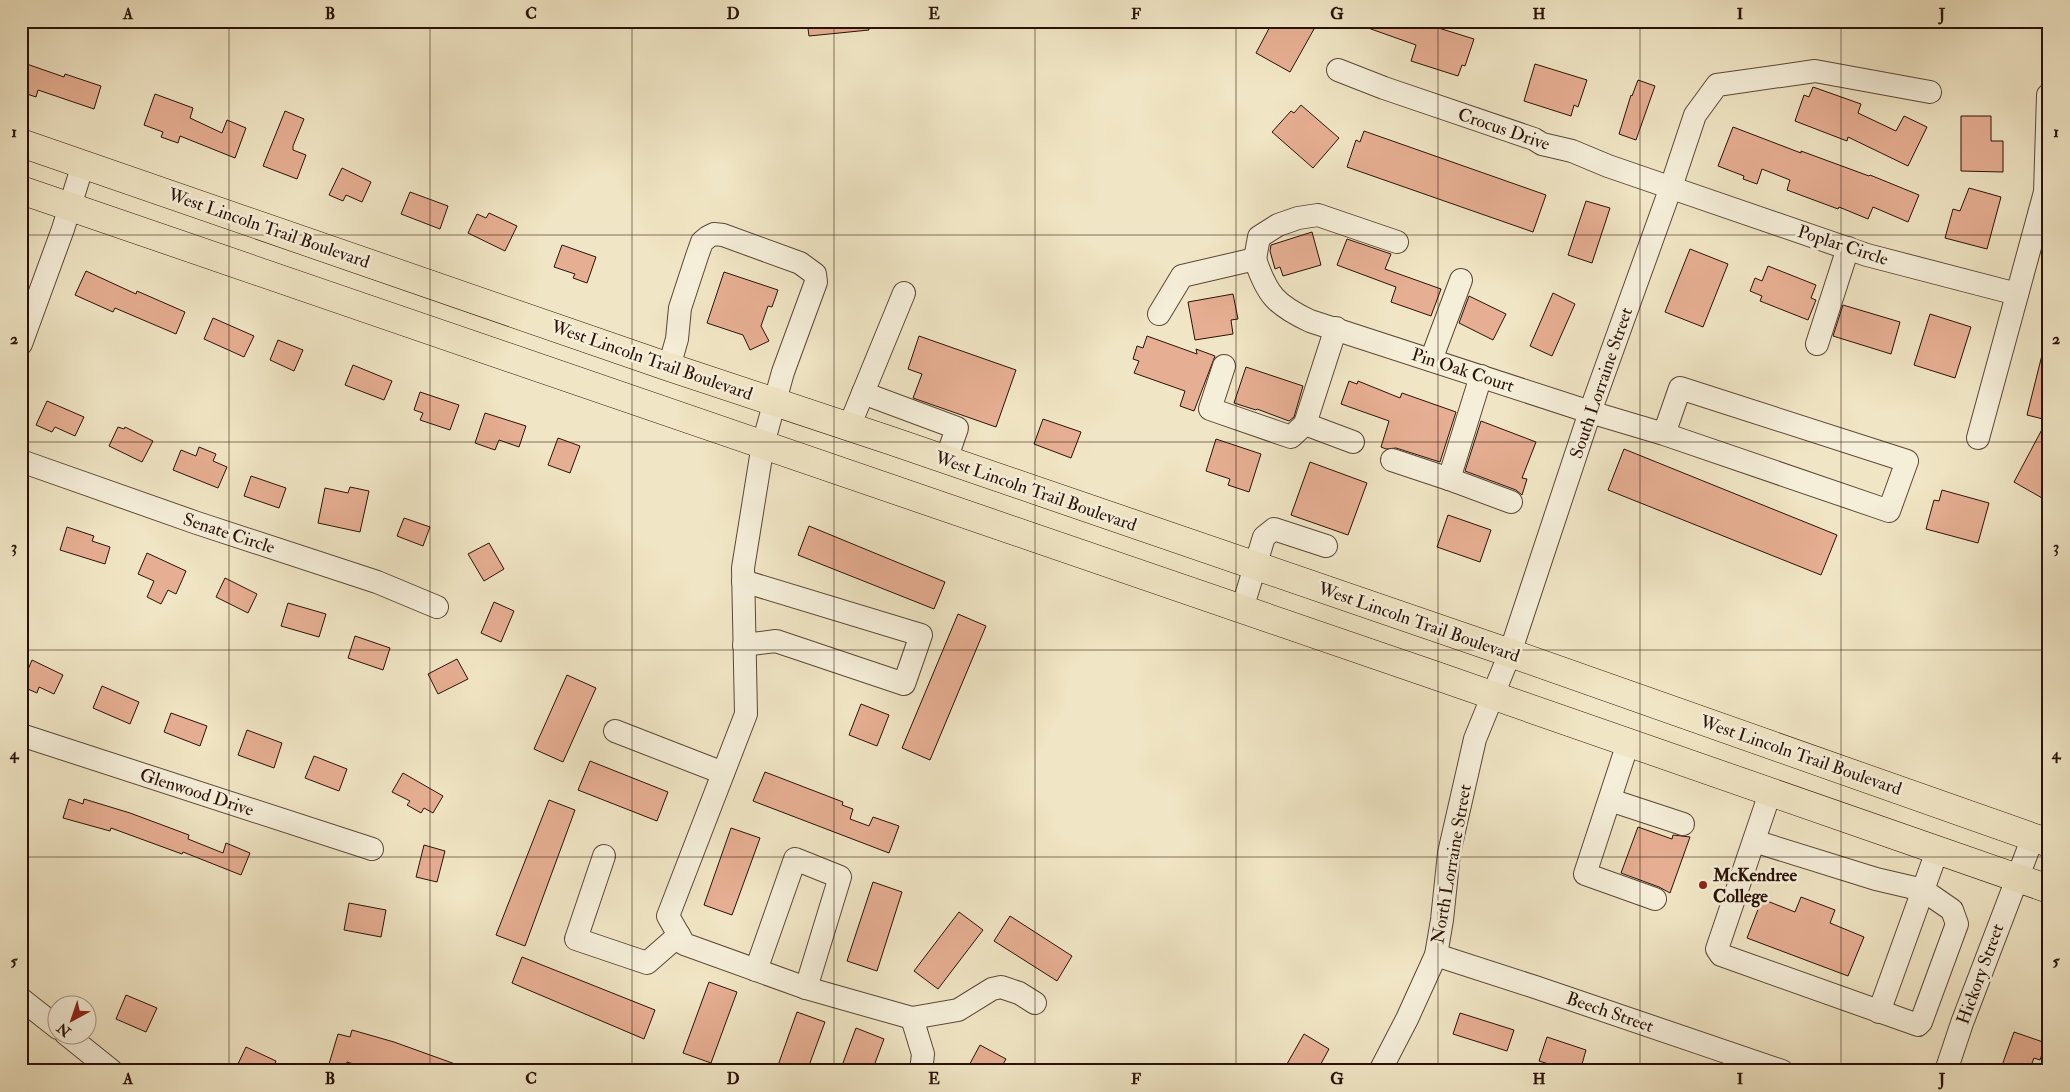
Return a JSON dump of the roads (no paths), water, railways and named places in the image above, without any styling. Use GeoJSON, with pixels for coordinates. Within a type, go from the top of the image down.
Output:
{"type":"FeatureCollection","features":[{"type":"Feature","properties":{"kind":"main road","name":"West Lincoln Trail Boulevard"},"geometry":{"type":"LineString","coordinates":[[21,143],[669,367],[1510,653],[2041,840]]}},
{"type":"Feature","properties":{"kind":"main road"},"geometry":{"type":"LineString","coordinates":[[21,190],[1242,609],[2049,889]]}},
{"type":"Feature","properties":{"kind":"street","name":"Crocus Drive"},"geometry":{"type":"LineString","coordinates":[[1338,70],[1534,139],[1542,144],[1572,151],[1671,187]]}},
{"type":"Feature","properties":{"kind":"street","name":"South Lorraine Street"},"geometry":{"type":"LineString","coordinates":[[1510,653],[1590,412],[1695,115],[1717,86],[1815,71],[1930,92]]}},
{"type":"Feature","properties":{"kind":"street"},"geometry":{"type":"LineString","coordinates":[[1978,438],[2045,192],[2048,95]]}},
{"type":"Feature","properties":{"kind":"street"},"geometry":{"type":"LineString","coordinates":[[21,344],[83,164]]}},
{"type":"Feature","properties":{"kind":"street","name":"Poplar Circle"},"geometry":{"type":"LineString","coordinates":[[1671,187],[1848,248],[2017,294]]}},
{"type":"Feature","properties":{"kind":"street"},"geometry":{"type":"LineString","coordinates":[[1159,314],[1182,276],[1255,259],[1259,237],[1278,225],[1298,218],[1318,215],[1397,242]]}},
{"type":"Feature","properties":{"kind":"street"},"geometry":{"type":"LineString","coordinates":[[669,367],[677,339],[680,308],[702,242],[708,237],[714,234],[724,235],[800,263],[815,274],[816,282],[783,372],[763,444],[743,568],[746,714],[668,916],[684,944],[806,988],[912,1018],[958,1010],[992,989],[1002,987],[1019,993],[1035,1003]]}},
{"type":"Feature","properties":{"kind":"street"},"geometry":{"type":"LineString","coordinates":[[1817,344],[1848,248]]}},
{"type":"Feature","properties":{"kind":"street","name":"Pin Oak Court"},"geometry":{"type":"LineString","coordinates":[[1255,259],[1261,277],[1272,296],[1286,310],[1310,321],[1590,412],[1664,434],[1889,511],[1907,461],[1680,388],[1664,434]]}},
{"type":"Feature","properties":{"kind":"street"},"geometry":{"type":"LineString","coordinates":[[1430,360],[1461,280]]}},
{"type":"Feature","properties":{"kind":"street"},"geometry":{"type":"LineString","coordinates":[[849,427],[904,293]]}},
{"type":"Feature","properties":{"kind":"street"},"geometry":{"type":"LineString","coordinates":[[1224,366],[1210,409],[1292,437],[1305,424],[1336,328]]}},
{"type":"Feature","properties":{"kind":"street"},"geometry":{"type":"LineString","coordinates":[[1449,479],[1481,376]]}},
{"type":"Feature","properties":{"kind":"street"},"geometry":{"type":"LineString","coordinates":[[863,393],[957,428],[946,460]]}},
{"type":"Feature","properties":{"kind":"street"},"geometry":{"type":"LineString","coordinates":[[1305,424],[1354,442]]}},
{"type":"Feature","properties":{"kind":"street"},"geometry":{"type":"LineString","coordinates":[[1392,460],[1511,502]]}},
{"type":"Feature","properties":{"kind":"street","name":"Senate Circle"},"geometry":{"type":"LineString","coordinates":[[21,461],[197,523],[377,582],[437,607]]}},
{"type":"Feature","properties":{"kind":"street"},"geometry":{"type":"LineString","coordinates":[[1242,609],[1264,537],[1274,528],[1326,546]]}},
{"type":"Feature","properties":{"kind":"street"},"geometry":{"type":"LineString","coordinates":[[743,581],[921,635],[904,684],[776,641],[744,645]]}},
{"type":"Feature","properties":{"kind":"street","name":"North Lorraine Street"},"geometry":{"type":"LineString","coordinates":[[1380,1071],[1407,1019],[1436,955],[1442,920],[1449,853],[1458,806],[1475,739],[1510,653]]}},
{"type":"Feature","properties":{"kind":"street"},"geometry":{"type":"LineString","coordinates":[[615,731],[723,773]]}},
{"type":"Feature","properties":{"kind":"street","name":"Glenwood Drive"},"geometry":{"type":"LineString","coordinates":[[21,735],[372,849]]}},
{"type":"Feature","properties":{"kind":"street"},"geometry":{"type":"LineString","coordinates":[[1628,744],[1585,874],[1655,899]]}},
{"type":"Feature","properties":{"kind":"street"},"geometry":{"type":"LineString","coordinates":[[1754,841],[1876,878],[1923,890],[1952,910],[1957,924],[1921,1022],[1918,1025],[1721,954],[1717,949],[1770,793]]}},
{"type":"Feature","properties":{"kind":"street"},"geometry":{"type":"LineString","coordinates":[[1610,800],[1683,824]]}},
{"type":"Feature","properties":{"kind":"street","name":"Hickory Street"},"geometry":{"type":"LineString","coordinates":[[1946,1071],[2016,878],[2041,840]]}},
{"type":"Feature","properties":{"kind":"street"},"geometry":{"type":"LineString","coordinates":[[1879,1012],[1936,851]]}},
{"type":"Feature","properties":{"kind":"street"},"geometry":{"type":"LineString","coordinates":[[604,856],[576,939],[647,963],[679,935]]}},
{"type":"Feature","properties":{"kind":"street"},"geometry":{"type":"LineString","coordinates":[[756,970],[795,859],[840,877],[806,988]]}},
{"type":"Feature","properties":{"kind":"street","name":"Beech Street"},"geometry":{"type":"LineString","coordinates":[[1436,955],[1535,986],[1782,1071]]}},
{"type":"Feature","properties":{"kind":"street"},"geometry":{"type":"LineString","coordinates":[[21,999],[48,1020]]}},
{"type":"Feature","properties":{"kind":"street"},"geometry":{"type":"LineString","coordinates":[[912,1018],[923,1054],[920,1071]]}},
{"type":"Feature","properties":{"kind":"street"},"geometry":{"type":"LineString","coordinates":[[78,1044],[112,1071]]}},
{"type":"Feature","properties":{"kind":"place","name":"McKendree College"},"geometry":{"type":"Point","coordinates":[1703,885]}}]}
